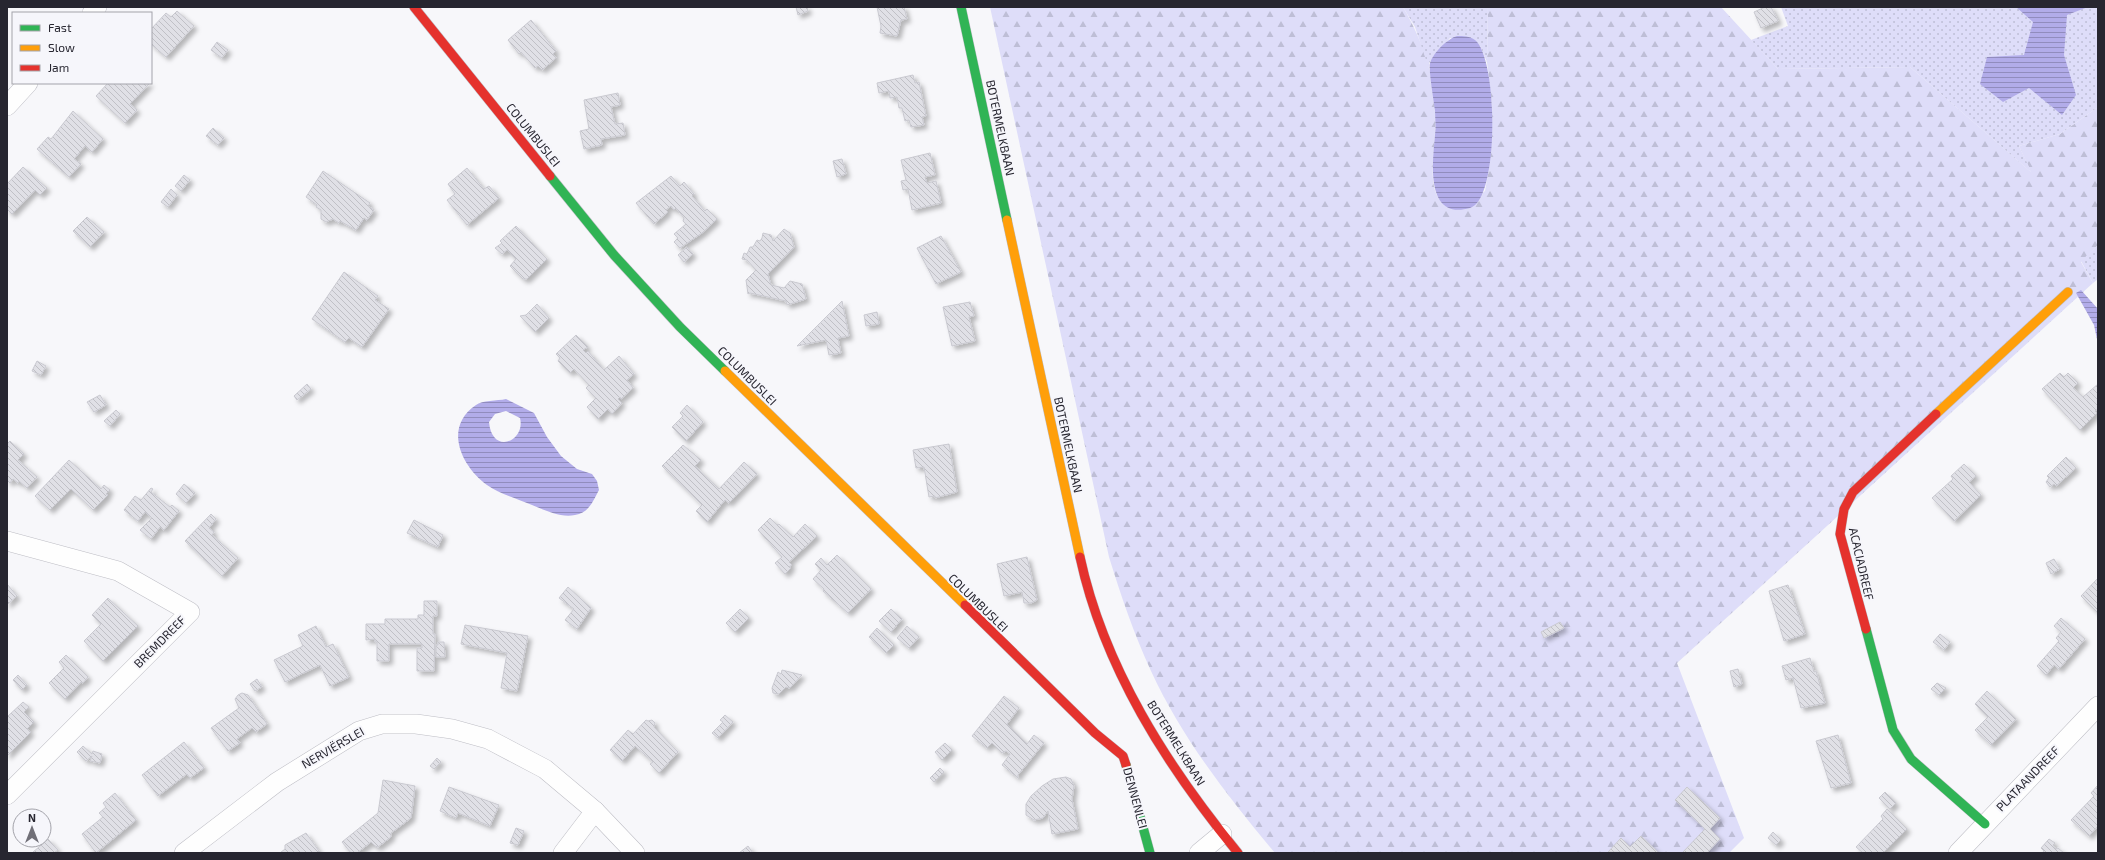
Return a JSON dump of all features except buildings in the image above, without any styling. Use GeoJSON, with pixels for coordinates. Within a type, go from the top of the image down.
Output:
{"type":"FeatureCollection","features":[{"type":"Feature","properties":{"kind":"street","name":"COLUMBUSLEI"},"geometry":{"type":"LineString","coordinates":[[414,7],[614,255],[680,327],[1095,733]]}},
{"type":"Feature","properties":{"kind":"street","name":"BOTERMELKBAAN"},"geometry":{"type":"LineString","coordinates":[[961,7],[1080,557],[1101,626],[1126,684],[1150,730],[1173,767],[1222,834],[1238,853]]}},
{"type":"Feature","properties":{"kind":"street"},"geometry":{"type":"LineString","coordinates":[[7,106],[27,84]]}},
{"type":"Feature","properties":{"kind":"street","name":"ACACIADREEF"},"geometry":{"type":"LineString","coordinates":[[1985,824],[1911,758],[1893,730],[1862,619],[1840,527],[1844,508],[1853,492],[2068,292]]}},
{"type":"Feature","properties":{"kind":"street","name":"BREMDREEF"},"geometry":{"type":"LineString","coordinates":[[7,541],[118,571],[190,612],[7,795]]}},
{"type":"Feature","properties":{"kind":"street","name":"PLATAANDREEF"},"geometry":{"type":"LineString","coordinates":[[1958,853],[2098,706]]}},
{"type":"Feature","properties":{"kind":"street","name":"NERVIËRSLEI"},"geometry":{"type":"LineString","coordinates":[[184,853],[277,782],[359,731],[382,724],[416,724],[452,728],[488,738],[545,769],[595,811],[635,853]]}},
{"type":"Feature","properties":{"kind":"street","name":"DENNENLEI"},"geometry":{"type":"LineString","coordinates":[[1095,733],[1123,756],[1135,793],[1150,853]]}},
{"type":"Feature","properties":{"kind":"street"},"geometry":{"type":"LineString","coordinates":[[563,853],[595,811]]}},
{"type":"Feature","properties":{"kind":"street"},"geometry":{"type":"LineString","coordinates":[[1199,853],[1222,834]]}},
{"type":"Feature","properties":{"kind":"green space"},"geometry":{"type":"Polygon","coordinates":[[[990,7],[1403,7],[1420,42],[1432,81],[1435,113],[1433,180],[1435,191],[1440,201],[1449,207],[1462,209],[1485,191],[1489,169],[1492,105],[1487,62],[1488,7],[1721,7],[1778,69],[1910,67],[2031,172],[2019,146],[2060,134],[2098,107],[2098,245],[2081,262],[2093,283],[1677,663],[1744,838],[1729,853],[1275,853],[1223,788],[1191,743],[1177,720],[1151,671],[1123,600],[1109,557],[990,7]]]}},
{"type":"Feature","properties":{"kind":"green space"},"geometry":{"type":"Polygon","coordinates":[[[1403,7],[1488,7],[1487,62],[1480,46],[1450,38],[1429,63],[1429,69],[1415,27],[1403,7]]]}},
{"type":"Feature","properties":{"kind":"green space"},"geometry":{"type":"Polygon","coordinates":[[[1781,7],[2098,7],[2098,107],[2060,134],[2019,146],[2032,173],[1910,67],[1778,69],[1751,40],[1788,26],[1781,7]]]}},
{"type":"Feature","properties":{"kind":"green space"},"geometry":{"type":"Polygon","coordinates":[[[2098,245],[2098,279],[2093,283],[2081,261],[2098,245]]]}},
{"type":"Feature","properties":{"kind":"shaded area"},"geometry":{"type":"Polygon","coordinates":[[[2016,7],[2088,7],[2067,15],[2064,55],[2076,95],[2062,115],[2029,88],[2003,102],[1980,84],[1987,57],[2024,55],[2033,22],[2016,7]]]}},
{"type":"Feature","properties":{"kind":"shaded area"},"geometry":{"type":"Polygon","coordinates":[[[1457,36],[1466,36],[1475,40],[1483,52],[1488,73],[1492,128],[1491,156],[1487,181],[1480,199],[1470,208],[1455,210],[1445,206],[1438,197],[1434,186],[1433,159],[1435,110],[1430,77],[1430,63],[1441,46],[1457,36]]]}},
{"type":"Feature","properties":{"kind":"shaded area"},"geometry":{"type":"Polygon","coordinates":[[[2081,290],[2098,309],[2098,344],[2094,325],[2076,293],[2081,290]]]}},
{"type":"Feature","properties":{"kind":"shaded area"},"geometry":{"type":"Polygon","coordinates":[[[506,399],[534,413],[547,437],[561,456],[577,469],[592,474],[597,481],[599,490],[590,506],[584,512],[569,516],[547,511],[503,494],[492,488],[478,477],[470,468],[463,457],[459,446],[458,435],[460,424],[466,414],[479,403],[506,399]],[[506,411],[495,414],[489,422],[491,433],[496,439],[502,442],[514,438],[521,426],[520,418],[506,411]]]}},
{"type":"Feature","properties":{"kind":"traffic: fast"},"geometry":{"type":"LineString","coordinates":[[961,7],[1007,220]]}},
{"type":"Feature","properties":{"kind":"traffic: fast"},"geometry":{"type":"LineString","coordinates":[[550,176],[614,255],[680,327],[725,371]]}},
{"type":"Feature","properties":{"kind":"traffic: fast"},"geometry":{"type":"LineString","coordinates":[[1866,629],[1893,730],[1911,759],[1985,824]]}},
{"type":"Feature","properties":{"kind":"traffic: fast"},"geometry":{"type":"LineString","coordinates":[[1126,765],[1150,853]]}},
{"type":"Feature","properties":{"kind":"traffic: slow"},"geometry":{"type":"LineString","coordinates":[[1007,220],[1080,557]]}},
{"type":"Feature","properties":{"kind":"traffic: slow"},"geometry":{"type":"LineString","coordinates":[[1936,414],[2068,292]]}},
{"type":"Feature","properties":{"kind":"traffic: slow"},"geometry":{"type":"LineString","coordinates":[[725,371],[965,605]]}},
{"type":"Feature","properties":{"kind":"traffic: jam"},"geometry":{"type":"LineString","coordinates":[[414,7],[550,176]]}},
{"type":"Feature","properties":{"kind":"traffic: jam"},"geometry":{"type":"LineString","coordinates":[[1866,629],[1840,534],[1844,509],[1853,492],[1936,414]]}},
{"type":"Feature","properties":{"kind":"traffic: jam"},"geometry":{"type":"LineString","coordinates":[[1080,557],[1091,598],[1105,638],[1141,714],[1187,786],[1238,853]]}},
{"type":"Feature","properties":{"kind":"traffic: jam"},"geometry":{"type":"LineString","coordinates":[[965,605],[1095,733],[1123,756],[1126,765]]}}]}
